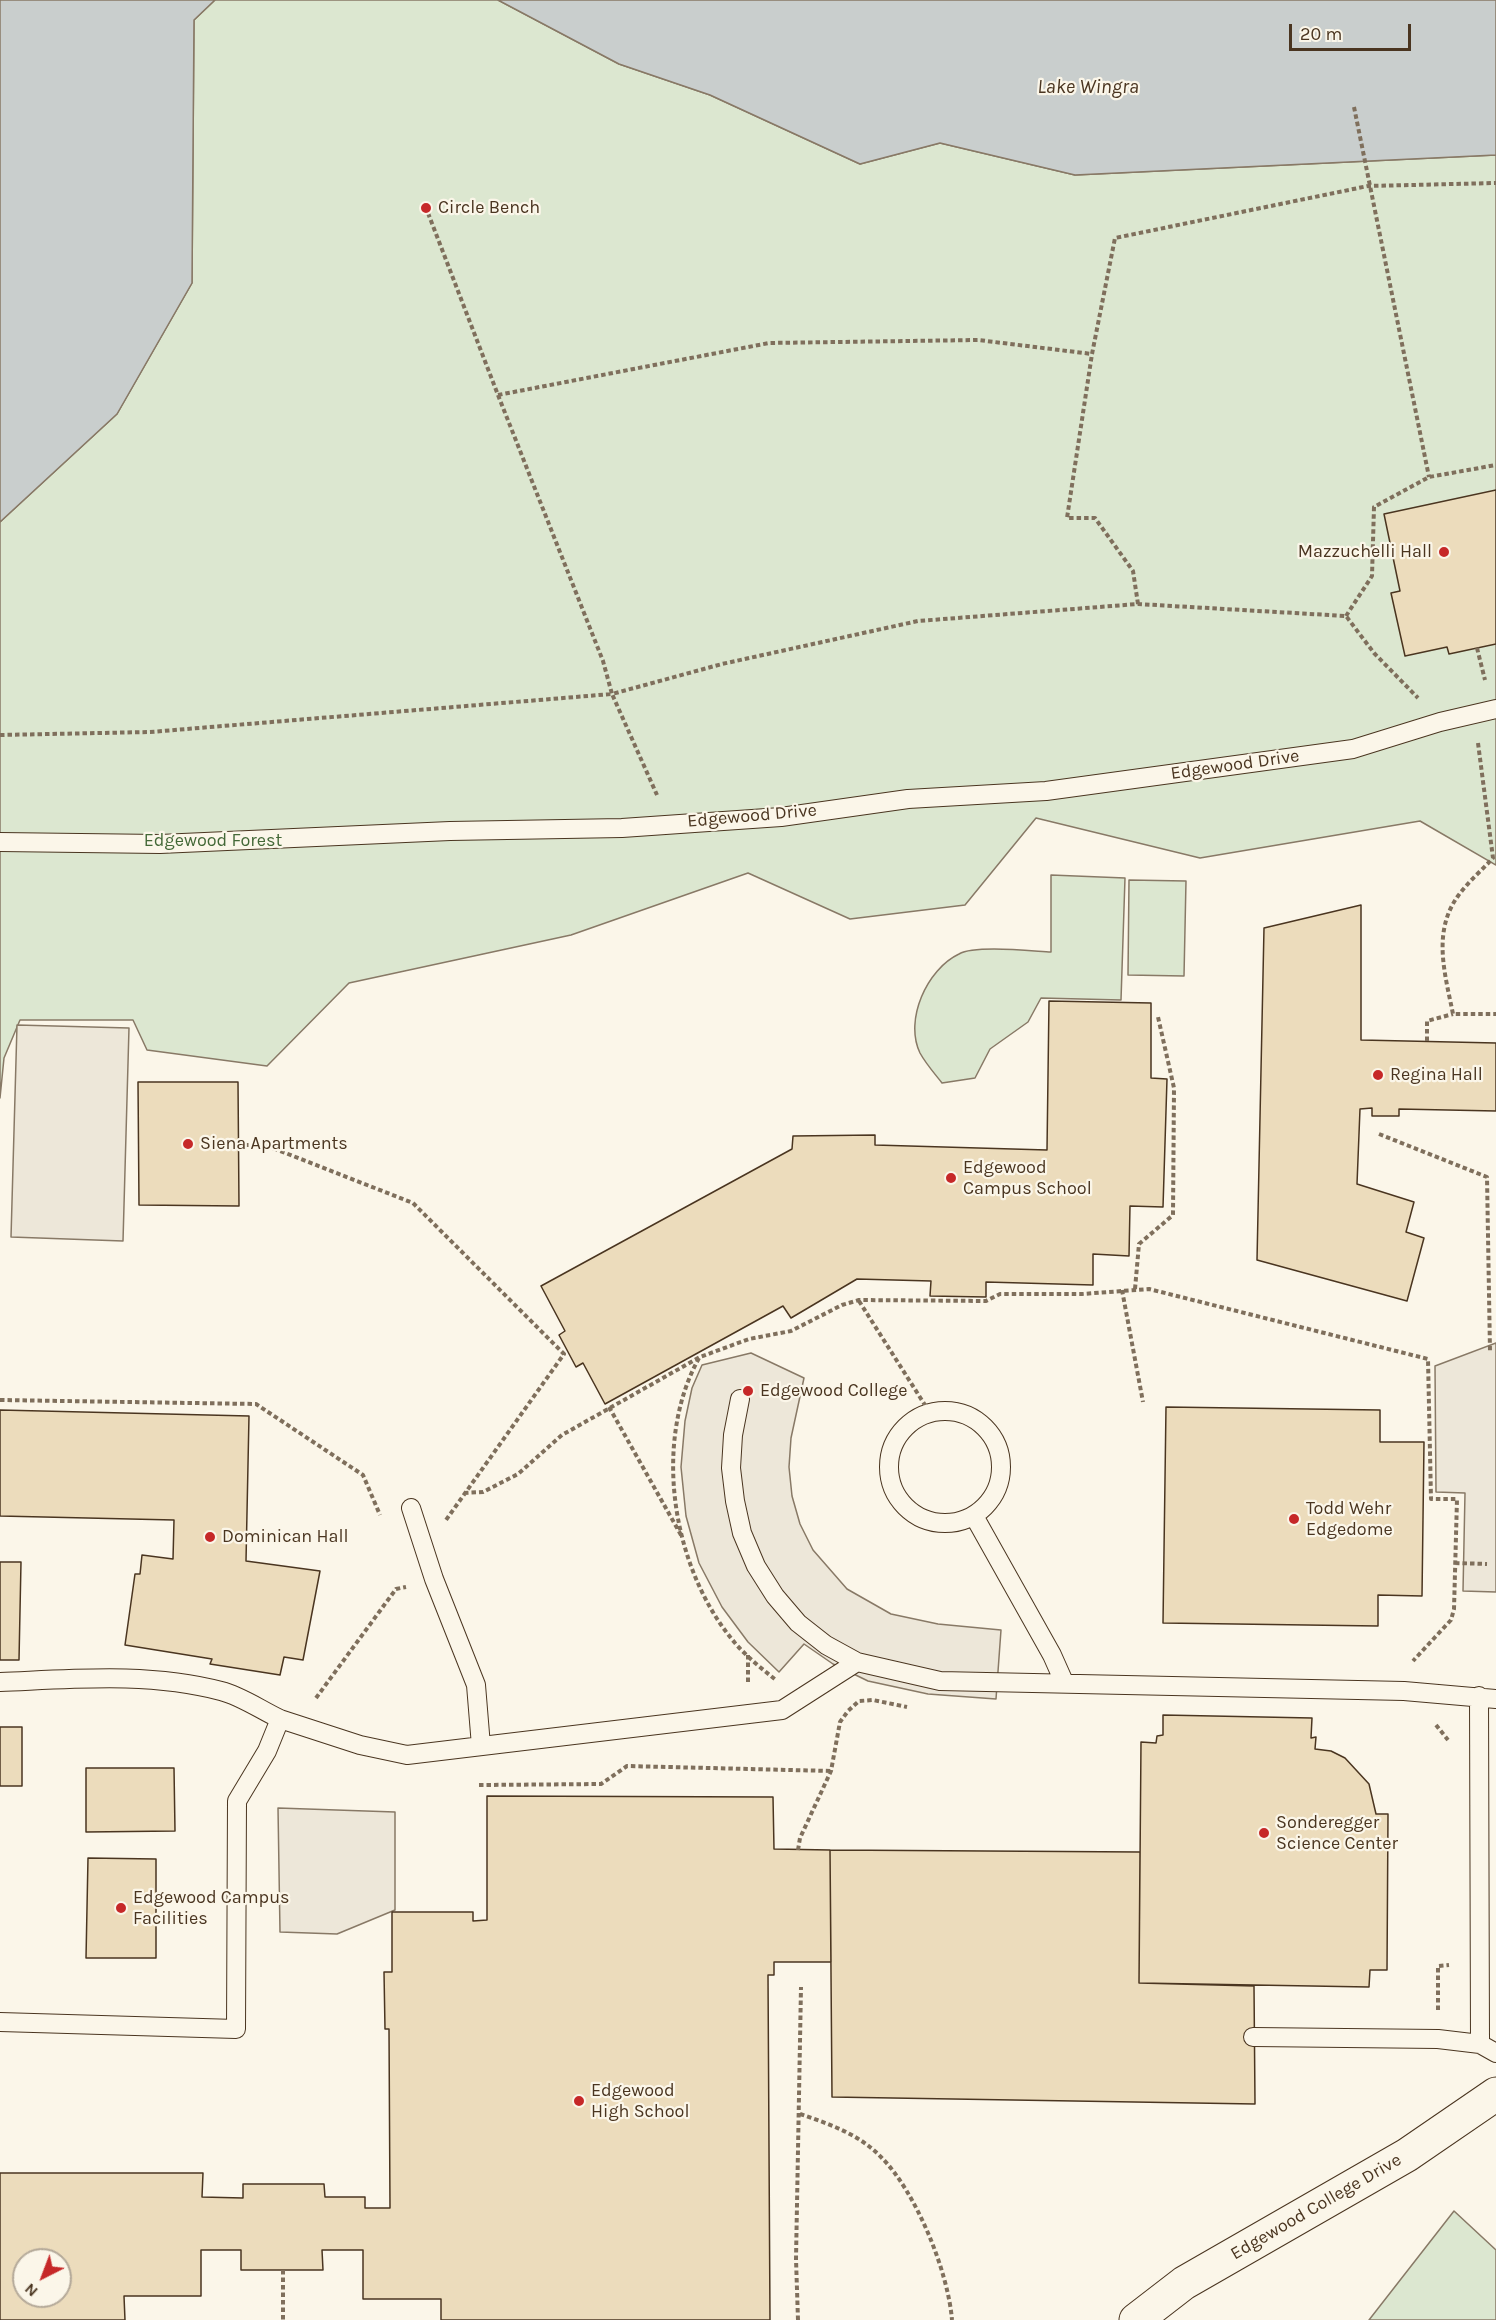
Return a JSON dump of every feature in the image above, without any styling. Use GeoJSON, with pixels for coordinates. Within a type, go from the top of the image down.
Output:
{"type":"FeatureCollection","features":[{"type":"Feature","properties":{"kind":"street","name":"Edgewood College Drive"},"geometry":{"type":"LineString","coordinates":[[1136,2320],[1184,2283],[1407,2155],[1496,2094]]}},
{"type":"Feature","properties":{"kind":"lane","name":"Edgewood Drive"},"geometry":{"type":"LineString","coordinates":[[0,842],[160,844],[450,831],[622,828],[781,817],[908,799],[1070,788],[1353,749],[1440,722],[1496,709]]}},
{"type":"Feature","properties":{"kind":"lane"},"geometry":{"type":"LineString","coordinates":[[740,1399],[732,1457],[735,1501],[742,1533],[756,1566],[775,1596],[798,1623],[826,1645],[857,1662],[940,1681],[1404,1691],[1487,1697],[1480,2044]]}},
{"type":"Feature","properties":{"kind":"lane"},"geometry":{"type":"LineString","coordinates":[[948,1410],[966,1414],[981,1424],[993,1437],[1001,1454],[1002,1472],[998,1490],[988,1505],[974,1516],[956,1523],[937,1523],[918,1517],[903,1504],[892,1488],[889,1469],[891,1450],[900,1432],[914,1420],[930,1413],[948,1410]]}},
{"type":"Feature","properties":{"kind":"lane"},"geometry":{"type":"LineString","coordinates":[[411,1508],[434,1579],[476,1685],[481,1746]]}},
{"type":"Feature","properties":{"kind":"lane"},"geometry":{"type":"LineString","coordinates":[[974,1516],[1052,1655],[1064,1682]]}},
{"type":"Feature","properties":{"kind":"lane"},"geometry":{"type":"LineString","coordinates":[[0,1682],[72,1679],[165,1680],[224,1692],[280,1719],[306,1728],[360,1745],[407,1755],[782,1710],[857,1662]]}},
{"type":"Feature","properties":{"kind":"lane"},"geometry":{"type":"LineString","coordinates":[[0,2022],[236,2029],[237,1801],[267,1750],[280,1719]]}},
{"type":"Feature","properties":{"kind":"lane"},"geometry":{"type":"LineString","coordinates":[[1253,2037],[1438,2039],[1480,2044],[1496,2053]]}},
{"type":"Feature","properties":{"kind":"path"},"geometry":{"type":"LineString","coordinates":[[1354,106],[1368,186],[1430,477]]}},
{"type":"Feature","properties":{"kind":"path"},"geometry":{"type":"LineString","coordinates":[[1138,604],[1133,571],[1095,518],[1066,518],[1092,354],[1115,238],[1368,186],[1496,183]]}},
{"type":"Feature","properties":{"kind":"path"},"geometry":{"type":"LineString","coordinates":[[428,213],[603,661],[612,694],[669,823]]}},
{"type":"Feature","properties":{"kind":"path"},"geometry":{"type":"LineString","coordinates":[[498,395],[769,343],[978,340],[1092,354]]}},
{"type":"Feature","properties":{"kind":"path"},"geometry":{"type":"LineString","coordinates":[[1346,616],[1372,576],[1374,507],[1430,477],[1496,465]]}},
{"type":"Feature","properties":{"kind":"path"},"geometry":{"type":"LineString","coordinates":[[0,735],[150,732],[612,694],[722,664],[918,621],[1138,604],[1346,616],[1374,653],[1440,722]]}},
{"type":"Feature","properties":{"kind":"path"},"geometry":{"type":"LineString","coordinates":[[1453,1014],[1441,953],[1445,922],[1457,897],[1495,858],[1474,714]]}},
{"type":"Feature","properties":{"kind":"path"},"geometry":{"type":"LineString","coordinates":[[1427,1041],[1427,1021],[1453,1014],[1496,1014]]}},
{"type":"Feature","properties":{"kind":"path"},"geometry":{"type":"LineString","coordinates":[[1135,1289],[1139,1244],[1173,1215],[1174,1088],[1158,1017]]}},
{"type":"Feature","properties":{"kind":"path"},"geometry":{"type":"LineString","coordinates":[[1379,1134],[1487,1177],[1490,1352]]}},
{"type":"Feature","properties":{"kind":"path"},"geometry":{"type":"LineString","coordinates":[[244,1145],[265,1145],[414,1203],[564,1354],[445,1520]]}},
{"type":"Feature","properties":{"kind":"path"},"geometry":{"type":"LineString","coordinates":[[464,1493],[483,1492],[518,1474],[562,1435],[700,1357],[749,1339],[791,1331],[842,1305],[859,1300],[987,1301],[1000,1294],[1082,1294],[1149,1289],[1428,1359],[1431,1499],[1457,1499],[1454,1609],[1451,1620],[1406,1670],[1404,1713],[1418,1714],[1432,1721],[1445,1734],[1452,1749]]}},
{"type":"Feature","properties":{"kind":"path"},"geometry":{"type":"LineString","coordinates":[[1122,1290],[1143,1402]]}},
{"type":"Feature","properties":{"kind":"path"},"geometry":{"type":"LineString","coordinates":[[859,1300],[930,1413]]}},
{"type":"Feature","properties":{"kind":"path"},"geometry":{"type":"LineString","coordinates":[[0,1400],[255,1404],[363,1475],[381,1518],[438,1500],[448,1531]]}},
{"type":"Feature","properties":{"kind":"path"},"geometry":{"type":"LineString","coordinates":[[609,1407],[683,1538]]}},
{"type":"Feature","properties":{"kind":"path"},"geometry":{"type":"LineString","coordinates":[[1455,1563],[1487,1564]]}},
{"type":"Feature","properties":{"kind":"path"},"geometry":{"type":"LineString","coordinates":[[306,1728],[312,1704],[396,1589],[434,1579]]}},
{"type":"Feature","properties":{"kind":"path"},"geometry":{"type":"LineString","coordinates":[[798,1850],[800,1838],[831,1771],[840,1722],[859,1701],[873,1700],[914,1709]]}},
{"type":"Feature","properties":{"kind":"path"},"geometry":{"type":"LineString","coordinates":[[479,1785],[601,1784],[627,1766],[831,1771]]}},
{"type":"Feature","properties":{"kind":"path"},"geometry":{"type":"LineString","coordinates":[[1438,2039],[1438,1966],[1450,1965],[1450,1953]]}},
{"type":"Feature","properties":{"kind":"path"},"geometry":{"type":"LineString","coordinates":[[798,2320],[796,2259],[801,1987]]}},
{"type":"Feature","properties":{"kind":"path"},"geometry":{"type":"LineString","coordinates":[[800,2114],[857,2138],[882,2157],[901,2185],[932,2240],[951,2306],[952,2320]]}},
{"type":"Feature","properties":{"kind":"path"},"geometry":{"type":"LineString","coordinates":[[283,2271],[283,2320]]}},
{"type":"Feature","properties":{"kind":"green space","name":"Edgewood Forest"},"geometry":{"type":"Polygon","coordinates":[[[215,0],[498,0],[619,64],[710,95],[860,164],[940,143],[1075,175],[1496,155],[1496,865],[1420,821],[1200,858],[1036,818],[965,905],[850,919],[748,873],[571,935],[349,983],[267,1066],[147,1050],[133,1020],[20,1020],[4,1058],[0,1098],[0,522],[117,414],[192,283],[194,20],[215,0]]]}},
{"type":"Feature","properties":{"kind":"green space"},"geometry":{"type":"Polygon","coordinates":[[[1051,875],[1125,878],[1121,1000],[1041,998],[1028,1022],[990,1049],[975,1078],[942,1083],[922,1057],[916,1040],[917,1011],[928,983],[947,961],[967,951],[1004,949],[1051,952],[1051,875]]]}},
{"type":"Feature","properties":{"kind":"green space"},"geometry":{"type":"Polygon","coordinates":[[[1129,880],[1186,881],[1184,976],[1128,975],[1129,880]]]}},
{"type":"Feature","properties":{"kind":"green space"},"geometry":{"type":"Polygon","coordinates":[[[1454,2211],[1496,2250],[1496,2320],[1369,2320],[1454,2211]]]}},
{"type":"Feature","properties":{"kind":"shaded area"},"geometry":{"type":"Polygon","coordinates":[[[17,1025],[129,1028],[123,1241],[11,1237],[17,1025]]]}},
{"type":"Feature","properties":{"kind":"shaded area"},"geometry":{"type":"Polygon","coordinates":[[[1496,1343],[1496,1592],[1463,1591],[1465,1493],[1436,1492],[1435,1366],[1496,1343]]]}},
{"type":"Feature","properties":{"kind":"shaded area"},"geometry":{"type":"Polygon","coordinates":[[[751,1353],[804,1378],[791,1438],[789,1467],[792,1496],[800,1524],[813,1550],[847,1589],[891,1614],[938,1624],[1001,1630],[996,1699],[928,1694],[868,1681],[833,1664],[804,1644],[779,1672],[748,1642],[722,1607],[699,1563],[686,1516],[681,1467],[685,1421],[692,1388],[702,1365],[751,1353]]]}},
{"type":"Feature","properties":{"kind":"shaded area"},"geometry":{"type":"Polygon","coordinates":[[[278,1808],[395,1812],[395,1910],[337,1934],[280,1932],[278,1808]]]}},
{"type":"Feature","properties":{"kind":"water"},"geometry":{"type":"Polygon","coordinates":[[[0,0],[215,0],[194,20],[192,283],[117,414],[0,522],[0,0]]]}},
{"type":"Feature","properties":{"kind":"water","name":"Lake Wingra"},"geometry":{"type":"Polygon","coordinates":[[[498,0],[1496,0],[1496,155],[1075,175],[940,143],[860,164],[710,95],[619,64],[498,0]]]}},
{"type":"Feature","properties":{"kind":"building","name":"Mazzuchelli Hall"},"geometry":{"type":"Polygon","coordinates":[[[1496,490],[1496,644],[1449,654],[1447,647],[1405,656],[1391,593],[1400,591],[1384,514],[1496,490]]]}},
{"type":"Feature","properties":{"kind":"building","name":"Regina Hall"},"geometry":{"type":"Polygon","coordinates":[[[1361,905],[1361,1040],[1496,1043],[1496,1111],[1399,1109],[1399,1116],[1372,1116],[1372,1108],[1360,1109],[1357,1184],[1414,1202],[1406,1232],[1424,1238],[1407,1301],[1257,1260],[1264,928],[1361,905]]]}},
{"type":"Feature","properties":{"kind":"building","name":"Edgewood Campus School"},"geometry":{"type":"Polygon","coordinates":[[[1049,1001],[1151,1003],[1151,1078],[1167,1079],[1163,1207],[1130,1206],[1129,1256],[1093,1254],[1093,1285],[986,1282],[986,1297],[930,1296],[931,1281],[857,1279],[791,1318],[783,1306],[605,1404],[583,1363],[576,1367],[559,1335],[565,1331],[541,1286],[792,1149],[793,1136],[875,1135],[875,1145],[1047,1150],[1049,1001]]]}},
{"type":"Feature","properties":{"kind":"building","name":"Siena Apartments"},"geometry":{"type":"Polygon","coordinates":[[[138,1082],[238,1082],[239,1206],[139,1205],[138,1082]]]}},
{"type":"Feature","properties":{"kind":"building","name":"Todd Wehr Edgedome"},"geometry":{"type":"Polygon","coordinates":[[[1166,1407],[1380,1410],[1380,1442],[1424,1442],[1422,1596],[1378,1595],[1378,1626],[1163,1623],[1166,1407]]]}},
{"type":"Feature","properties":{"kind":"building","name":"Dominican Hall"},"geometry":{"type":"Polygon","coordinates":[[[0,1410],[249,1416],[246,1561],[320,1571],[303,1660],[284,1657],[280,1675],[210,1664],[212,1659],[125,1645],[135,1574],[140,1574],[142,1555],[173,1559],[174,1520],[0,1516],[0,1410]]]}},
{"type":"Feature","properties":{"kind":"building"},"geometry":{"type":"Polygon","coordinates":[[[0,1562],[21,1562],[19,1660],[0,1660],[0,1562]]]}},
{"type":"Feature","properties":{"kind":"building","name":"Sonderegger Science Center"},"geometry":{"type":"Polygon","coordinates":[[[1163,1715],[1312,1718],[1311,1738],[1316,1737],[1315,1749],[1331,1751],[1345,1758],[1369,1784],[1376,1814],[1388,1814],[1387,1970],[1370,1970],[1369,1987],[1139,1983],[1141,1742],[1156,1743],[1157,1736],[1163,1735],[1163,1715]]]}},
{"type":"Feature","properties":{"kind":"building"},"geometry":{"type":"Polygon","coordinates":[[[0,1727],[22,1727],[22,1786],[0,1786],[0,1727]]]}},
{"type":"Feature","properties":{"kind":"building"},"geometry":{"type":"Polygon","coordinates":[[[86,1768],[174,1768],[175,1831],[86,1832],[86,1768]]]}},
{"type":"Feature","properties":{"kind":"building","name":"Edgewood High School"},"geometry":{"type":"Polygon","coordinates":[[[487,1796],[773,1797],[774,1849],[830,1850],[831,1962],[774,1962],[774,1975],[768,1975],[770,2320],[441,2320],[441,2299],[363,2299],[363,2250],[322,2250],[323,2270],[241,2270],[241,2250],[201,2250],[201,2296],[124,2296],[125,2320],[0,2320],[0,2173],[203,2173],[202,2197],[243,2198],[243,2184],[324,2184],[325,2197],[365,2197],[365,2208],[390,2208],[389,2029],[385,2029],[384,1972],[392,1972],[392,1912],[473,1912],[473,1921],[487,1920],[487,1796]]]}},
{"type":"Feature","properties":{"kind":"building"},"geometry":{"type":"Polygon","coordinates":[[[830,1850],[1140,1852],[1139,1983],[1254,1986],[1255,2104],[832,2097],[830,1850]]]}},
{"type":"Feature","properties":{"kind":"building","name":"Edgewood Campus Facilities"},"geometry":{"type":"Polygon","coordinates":[[[88,1858],[156,1859],[156,1958],[86,1958],[88,1858]]]}},
{"type":"Feature","properties":{"kind":"place","name":"Circle Bench"},"geometry":{"type":"Point","coordinates":[426,208]}},
{"type":"Feature","properties":{"kind":"place","name":"Mazzuchelli Hall"},"geometry":{"type":"Point","coordinates":[1444,552]}},
{"type":"Feature","properties":{"kind":"place","name":"Regina Hall"},"geometry":{"type":"Point","coordinates":[1378,1075]}},
{"type":"Feature","properties":{"kind":"place","name":"Siena Apartments"},"geometry":{"type":"Point","coordinates":[188,1144]}},
{"type":"Feature","properties":{"kind":"place","name":"Edgewood Campus School"},"geometry":{"type":"Point","coordinates":[951,1178]}},
{"type":"Feature","properties":{"kind":"place","name":"Edgewood College"},"geometry":{"type":"Point","coordinates":[748,1391]}},
{"type":"Feature","properties":{"kind":"place","name":"Todd Wehr Edgedome"},"geometry":{"type":"Point","coordinates":[1294,1519]}},
{"type":"Feature","properties":{"kind":"place","name":"Dominican Hall"},"geometry":{"type":"Point","coordinates":[210,1537]}},
{"type":"Feature","properties":{"kind":"place","name":"Sonderegger Science Center"},"geometry":{"type":"Point","coordinates":[1264,1833]}},
{"type":"Feature","properties":{"kind":"place","name":"Edgewood Campus Facilities"},"geometry":{"type":"Point","coordinates":[121,1908]}},
{"type":"Feature","properties":{"kind":"place","name":"Edgewood High School"},"geometry":{"type":"Point","coordinates":[579,2101]}}]}
